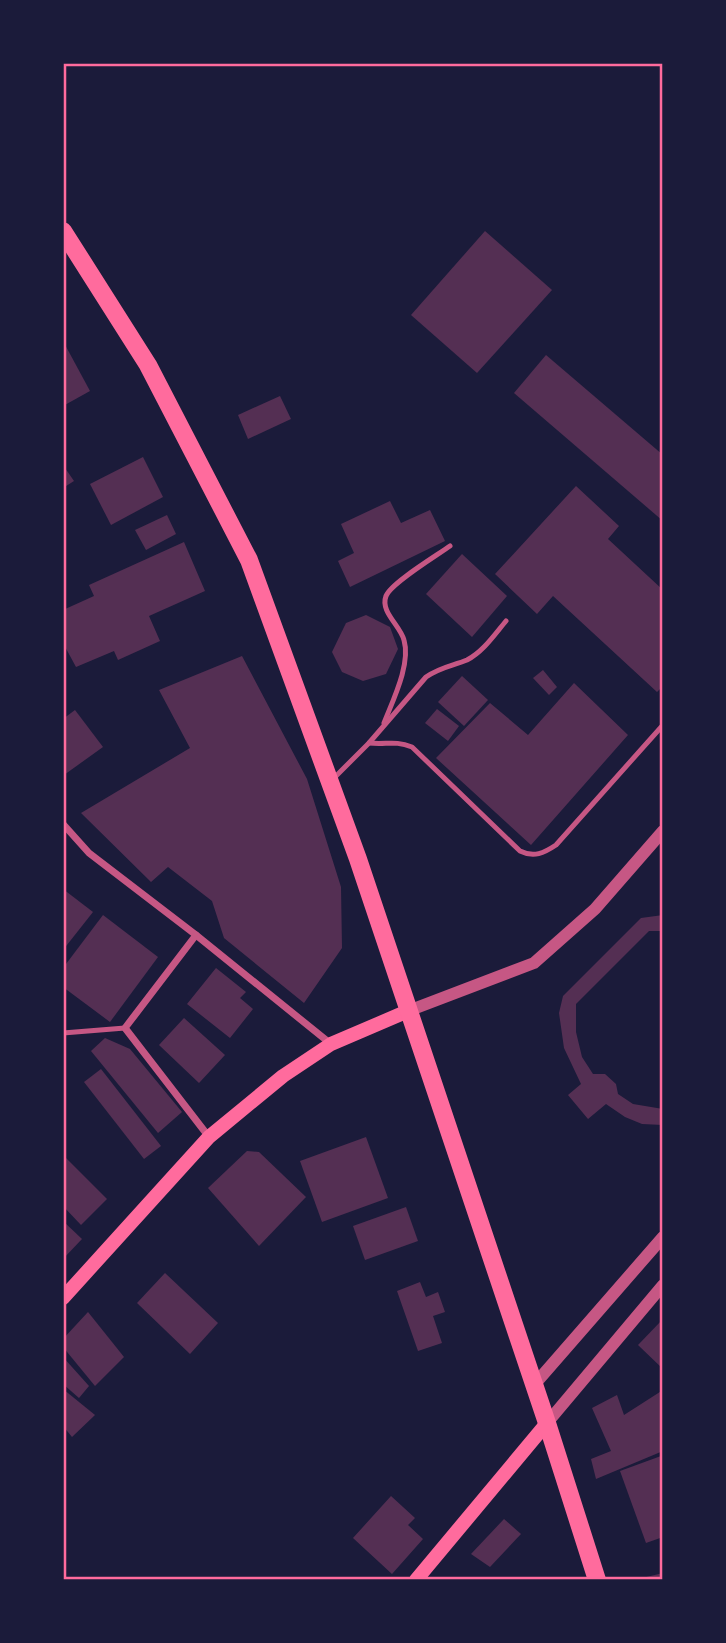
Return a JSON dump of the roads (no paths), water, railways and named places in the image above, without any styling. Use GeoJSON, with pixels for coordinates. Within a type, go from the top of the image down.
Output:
{"type":"FeatureCollection","features":[{"type":"Feature","properties":{"kind":"main road"},"geometry":{"type":"LineString","coordinates":[[63,231],[148,365],[249,560],[358,859],[597,1580]]}},
{"type":"Feature","properties":{"kind":"main road"},"geometry":{"type":"LineString","coordinates":[[63,1298],[209,1137],[283,1076],[331,1044],[408,1011]]}},
{"type":"Feature","properties":{"kind":"main road"},"geometry":{"type":"LineString","coordinates":[[416,1580],[547,1423]]}},
{"type":"Feature","properties":{"kind":"street"},"geometry":{"type":"LineString","coordinates":[[63,824],[67,833],[89,853],[331,1044]]}},
{"type":"Feature","properties":{"kind":"street"},"geometry":{"type":"LineString","coordinates":[[408,1011],[534,963],[595,909],[663,831]]}},
{"type":"Feature","properties":{"kind":"street"},"geometry":{"type":"LineString","coordinates":[[196,935],[125,1028],[209,1137]]}},
{"type":"Feature","properties":{"kind":"street"},"geometry":{"type":"LineString","coordinates":[[534,1385],[663,1237]]}},
{"type":"Feature","properties":{"kind":"street"},"geometry":{"type":"LineString","coordinates":[[547,1423],[663,1285]]}},
{"type":"Feature","properties":{"kind":"lane"},"geometry":{"type":"LineString","coordinates":[[383,727],[403,670],[406,653],[401,633],[386,610],[386,597],[394,586],[450,546]]}},
{"type":"Feature","properties":{"kind":"lane"},"geometry":{"type":"LineString","coordinates":[[330,782],[369,743],[426,677],[436,670],[470,659],[506,621]]}},
{"type":"Feature","properties":{"kind":"lane"},"geometry":{"type":"LineString","coordinates":[[369,743],[397,742],[412,747],[520,851],[527,855],[537,855],[556,845],[663,725]]}},
{"type":"Feature","properties":{"kind":"lane"},"geometry":{"type":"LineString","coordinates":[[63,1033],[125,1028]]}}]}
